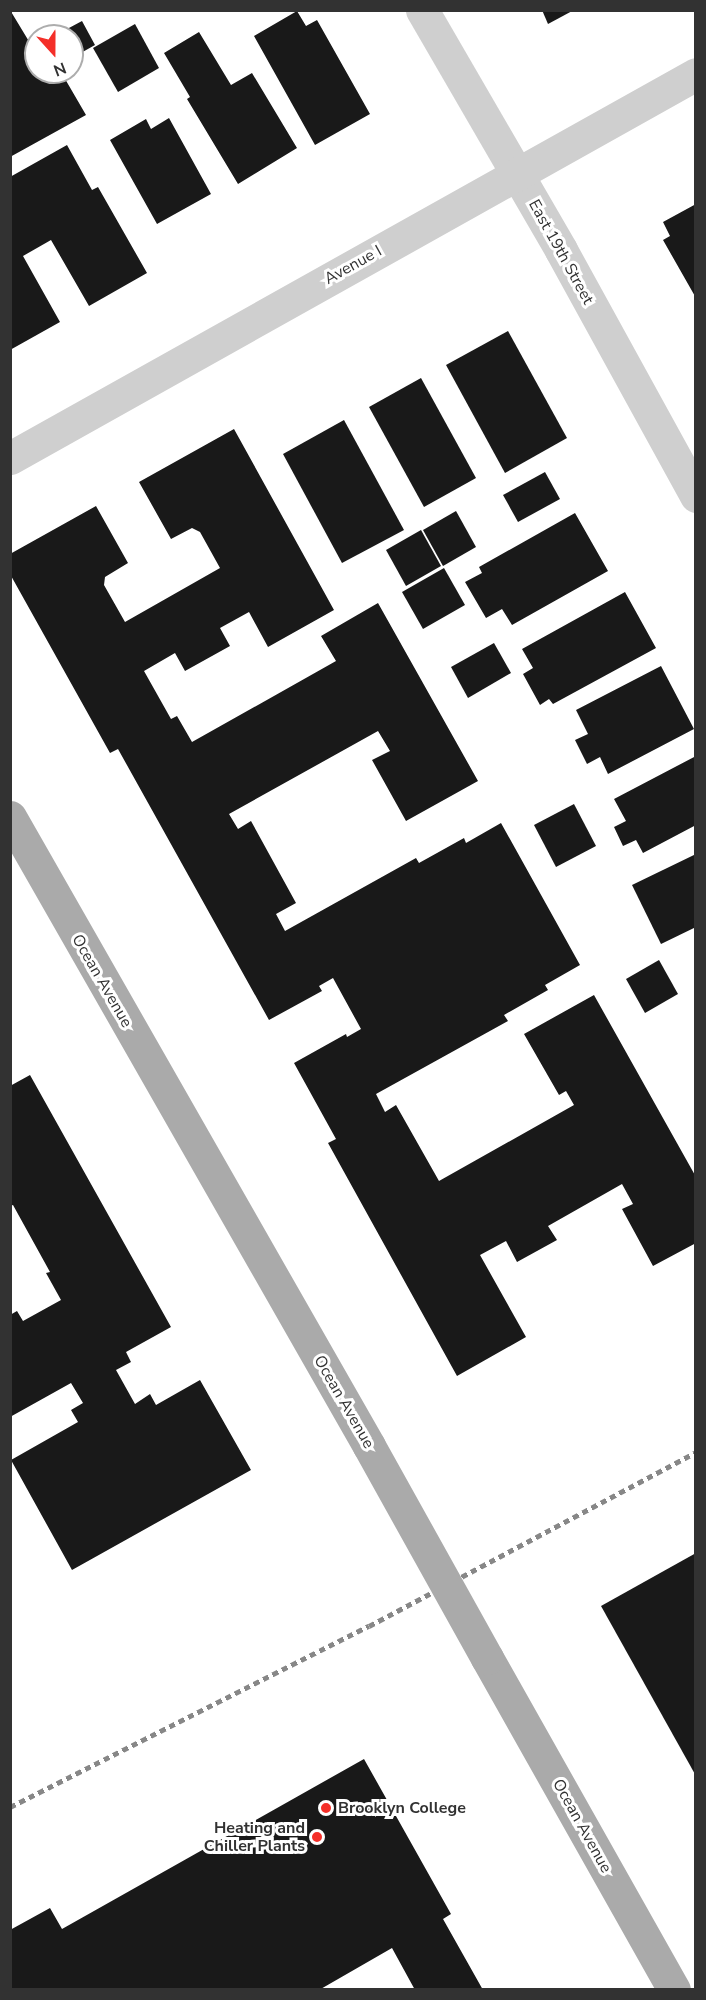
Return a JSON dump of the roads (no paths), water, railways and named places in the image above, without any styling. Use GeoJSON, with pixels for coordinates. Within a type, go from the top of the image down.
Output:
{"type":"FeatureCollection","features":[{"type":"Feature","properties":{"kind":"main road","name":"Ocean Avenue"},"geometry":{"type":"LineString","coordinates":[[10,817],[369,1446],[674,1989]]}},
{"type":"Feature","properties":{"kind":"street","name":"East 19th Street"},"geometry":{"type":"LineString","coordinates":[[422,10],[516,173],[696,496]]}},
{"type":"Feature","properties":{"kind":"street","name":"Avenue I"},"geometry":{"type":"LineString","coordinates":[[10,458],[696,74]]}},
{"type":"Feature","properties":{"kind":"railway"},"geometry":{"type":"LineString","coordinates":[[10,1807],[369,1626],[696,1452]]}},
{"type":"Feature","properties":{"kind":"place","name":"Brooklyn College"},"geometry":{"type":"Point","coordinates":[326,1808]}},
{"type":"Feature","properties":{"kind":"place","name":"Heating and Chiller Plants"},"geometry":{"type":"Point","coordinates":[317,1837]}}]}
